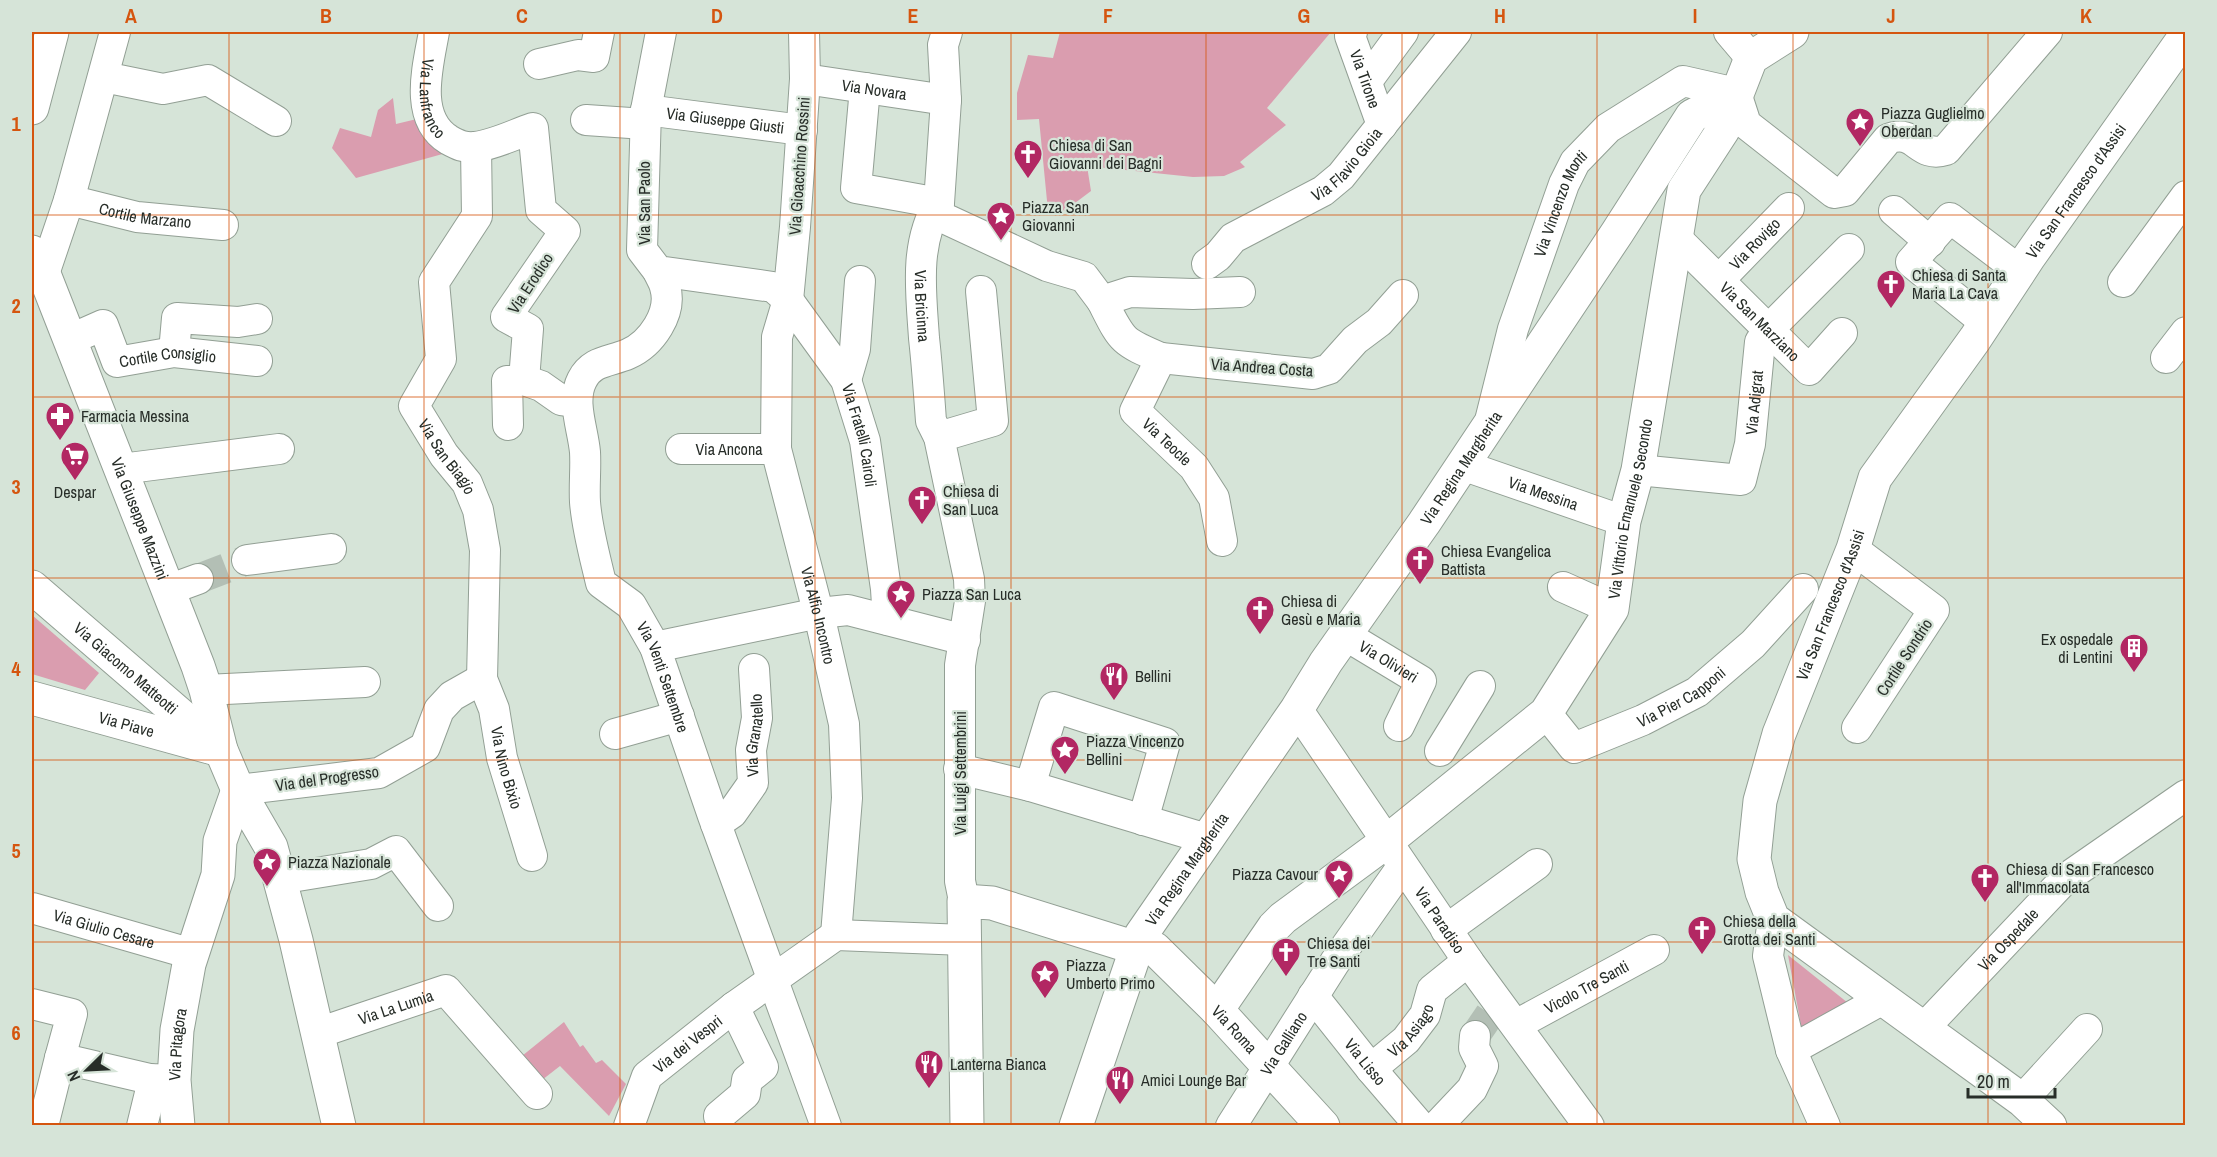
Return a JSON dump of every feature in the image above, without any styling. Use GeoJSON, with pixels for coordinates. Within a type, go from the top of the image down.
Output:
{"type":"FeatureCollection","features":[{"type":"Feature","properties":{"kind":"street"},"geometry":{"type":"LineString","coordinates":[[38,263],[69,200],[116,32]]}},
{"type":"Feature","properties":{"kind":"street","name":"Via Lanfranco"},"geometry":{"type":"LineString","coordinates":[[434,32],[425,84],[429,117],[443,136],[460,147],[476,147],[533,128]]}},
{"type":"Feature","properties":{"kind":"street","name":"Via San Paolo"},"geometry":{"type":"LineString","coordinates":[[658,271],[642,249],[646,117],[661,32]]}},
{"type":"Feature","properties":{"kind":"street","name":"Via Gioacchino Rossini"},"geometry":{"type":"LineString","coordinates":[[788,300],[802,130],[805,79],[804,32]]}},
{"type":"Feature","properties":{"kind":"street","name":"Via Bricinna"},"geometry":{"type":"LineString","coordinates":[[947,32],[943,45],[945,100],[936,208],[921,252],[920,288],[932,421],[939,437],[969,579]]}},
{"type":"Feature","properties":{"kind":"street","name":"Via Tirone"},"geometry":{"type":"LineString","coordinates":[[1352,32],[1350,36],[1382,125]]}},
{"type":"Feature","properties":{"kind":"street"},"geometry":{"type":"LineString","coordinates":[[1367,81],[1403,32]]}},
{"type":"Feature","properties":{"kind":"street","name":"Via Flavio Gioia"},"geometry":{"type":"LineString","coordinates":[[1207,264],[1218,256],[1233,238],[1323,191],[1341,176],[1456,32]]}},
{"type":"Feature","properties":{"kind":"street"},"geometry":{"type":"LineString","coordinates":[[1729,32],[1751,58],[1792,32]]}},
{"type":"Feature","properties":{"kind":"street"},"geometry":{"type":"LineString","coordinates":[[1735,127],[1834,193],[1845,191],[1888,139],[1897,136],[1909,138],[1926,151],[1936,153],[1946,150],[2047,32]]}},
{"type":"Feature","properties":{"kind":"street","name":"Via San Francesco d'Assisi"},"geometry":{"type":"LineString","coordinates":[[1773,919],[1762,892],[1754,859],[1760,801],[1779,734],[1853,549],[1875,478],[2186,35]]}},
{"type":"Feature","properties":{"kind":"street"},"geometry":{"type":"LineString","coordinates":[[539,64],[578,55],[596,44]]}},
{"type":"Feature","properties":{"kind":"street"},"geometry":{"type":"LineString","coordinates":[[32,108],[43,45]]}},
{"type":"Feature","properties":{"kind":"street","name":"Via Vittorio Emanuele Secondo"},"geometry":{"type":"LineString","coordinates":[[1217,1010],[1274,927],[1283,918],[1394,854],[1469,776],[1546,713],[1612,609],[1624,521],[1638,471],[1684,190],[1735,127],[1736,93],[1751,58]]}},
{"type":"Feature","properties":{"kind":"street"},"geometry":{"type":"LineString","coordinates":[[104,77],[163,89],[208,80],[276,121]]}},
{"type":"Feature","properties":{"kind":"street","name":"Via Novara"},"geometry":{"type":"LineString","coordinates":[[805,79],[945,100]]}},
{"type":"Feature","properties":{"kind":"street","name":"Via Vincenzo Monti"},"geometry":{"type":"LineString","coordinates":[[1489,426],[1514,329],[1556,204],[1575,162],[1608,128],[1683,81],[1736,93]]}},
{"type":"Feature","properties":{"kind":"street"},"geometry":{"type":"LineString","coordinates":[[865,88],[856,188],[936,208],[1047,266],[1084,277],[1096,292],[1120,338],[1134,347],[1161,358]]}},
{"type":"Feature","properties":{"kind":"street","name":"Via Regina Margherita"},"geometry":{"type":"LineString","coordinates":[[1076,1125],[1144,944],[1207,839],[1424,523],[1692,116],[1736,93]]}},
{"type":"Feature","properties":{"kind":"street"},"geometry":{"type":"LineString","coordinates":[[586,120],[646,117]]}},
{"type":"Feature","properties":{"kind":"street","name":"Via Giuseppe Giusti"},"geometry":{"type":"LineString","coordinates":[[646,117],[802,130]]}},
{"type":"Feature","properties":{"kind":"street","name":"Via Erodico"},"geometry":{"type":"LineString","coordinates":[[524,380],[528,329],[506,317],[565,231],[541,210],[533,128]]}},
{"type":"Feature","properties":{"kind":"street","name":"Via San Biagio"},"geometry":{"type":"LineString","coordinates":[[476,147],[477,216],[434,282],[441,359],[414,406],[444,455],[467,483],[478,510],[485,550],[482,679]]}},
{"type":"Feature","properties":{"kind":"street"},"geometry":{"type":"LineString","coordinates":[[2123,282],[2186,196]]}},
{"type":"Feature","properties":{"kind":"street","name":"Cortile Marzano"},"geometry":{"type":"LineString","coordinates":[[69,200],[137,217],[223,225]]}},
{"type":"Feature","properties":{"kind":"street","name":"Via Rovigo"},"geometry":{"type":"LineString","coordinates":[[1719,280],[1789,208]]}},
{"type":"Feature","properties":{"kind":"street"},"geometry":{"type":"LineString","coordinates":[[1894,211],[1929,242]]}},
{"type":"Feature","properties":{"kind":"street"},"geometry":{"type":"LineString","coordinates":[[1986,323],[1911,262],[1950,218],[2020,271]]}},
{"type":"Feature","properties":{"kind":"street","name":"Via San Marziano"},"geometry":{"type":"LineString","coordinates":[[1677,239],[1809,370],[1842,333]]}},
{"type":"Feature","properties":{"kind":"street"},"geometry":{"type":"LineString","coordinates":[[1768,330],[1849,249]]}},
{"type":"Feature","properties":{"kind":"street","name":"Via Giuseppe Mazzini"},"geometry":{"type":"LineString","coordinates":[[38,263],[121,469],[183,585],[202,678],[221,750],[238,790],[271,847],[296,940],[339,1125]]}},
{"type":"Feature","properties":{"kind":"street"},"geometry":{"type":"LineString","coordinates":[[658,271],[773,287],[788,300]]}},
{"type":"Feature","properties":{"kind":"street","name":"Via Venti Settembre"},"geometry":{"type":"LineString","coordinates":[[658,271],[666,288],[666,304],[663,317],[654,333],[641,347],[627,354],[598,362],[587,372],[580,383],[577,402],[585,452],[585,504],[601,583],[631,604],[655,647],[772,981],[826,1125]]}},
{"type":"Feature","properties":{"kind":"street"},"geometry":{"type":"LineString","coordinates":[[846,381],[855,349],[860,281]]}},
{"type":"Feature","properties":{"kind":"street"},"geometry":{"type":"LineString","coordinates":[[939,437],[993,421],[981,291]]}},
{"type":"Feature","properties":{"kind":"street"},"geometry":{"type":"LineString","coordinates":[[1096,292],[1193,294],[1239,292]]}},
{"type":"Feature","properties":{"kind":"street","name":"Via Andrea Costa"},"geometry":{"type":"LineString","coordinates":[[1161,358],[1313,374],[1329,369],[1355,340],[1379,322],[1403,295]]}},
{"type":"Feature","properties":{"kind":"street","name":"Via Fratelli Cairoli"},"geometry":{"type":"LineString","coordinates":[[788,300],[846,381],[865,441],[886,589],[888,620]]}},
{"type":"Feature","properties":{"kind":"street","name":"Via Alfio Incontro"},"geometry":{"type":"LineString","coordinates":[[788,300],[777,337],[776,449],[819,613],[844,724],[847,798],[836,935]]}},
{"type":"Feature","properties":{"kind":"street"},"geometry":{"type":"LineString","coordinates":[[174,352],[177,318],[238,322],[257,319]]}},
{"type":"Feature","properties":{"kind":"street","name":"Cortile Consiglio"},"geometry":{"type":"LineString","coordinates":[[69,340],[103,325],[117,362],[174,352],[256,361]]}},
{"type":"Feature","properties":{"kind":"street","name":"Via Adigrat"},"geometry":{"type":"LineString","coordinates":[[1638,471],[1741,480],[1750,444],[1760,342],[1768,330]]}},
{"type":"Feature","properties":{"kind":"street"},"geometry":{"type":"LineString","coordinates":[[2166,358],[2186,332]]}},
{"type":"Feature","properties":{"kind":"street","name":"Via Teocle"},"geometry":{"type":"LineString","coordinates":[[1161,358],[1135,411],[1194,467],[1214,498],[1222,541]]}},
{"type":"Feature","properties":{"kind":"street"},"geometry":{"type":"LineString","coordinates":[[508,425],[507,381],[524,380],[541,386],[561,400],[577,402]]}},
{"type":"Feature","properties":{"kind":"street"},"geometry":{"type":"LineString","coordinates":[[121,469],[279,449]]}},
{"type":"Feature","properties":{"kind":"street","name":"Via Ancona"},"geometry":{"type":"LineString","coordinates":[[681,449],[776,449]]}},
{"type":"Feature","properties":{"kind":"street","name":"Via Messina"},"geometry":{"type":"LineString","coordinates":[[1462,465],[1624,521]]}},
{"type":"Feature","properties":{"kind":"street"},"geometry":{"type":"LineString","coordinates":[[247,560],[331,549]]}},
{"type":"Feature","properties":{"kind":"street","name":"Cortile Sondrio"},"geometry":{"type":"LineString","coordinates":[[1853,549],[1934,610],[1857,728]]}},
{"type":"Feature","properties":{"kind":"street","name":"Via Luigi Settembrini"},"geometry":{"type":"LineString","coordinates":[[962,891],[959,769],[963,653],[970,601],[969,579]]}},
{"type":"Feature","properties":{"kind":"street","name":"Via Giacomo Matteotti"},"geometry":{"type":"LineString","coordinates":[[32,587],[221,750]]}},
{"type":"Feature","properties":{"kind":"street"},"geometry":{"type":"LineString","coordinates":[[1563,587],[1612,609]]}},
{"type":"Feature","properties":{"kind":"street","name":"Via Pier Capponi"},"geometry":{"type":"LineString","coordinates":[[1546,713],[1574,748],[1643,720],[1697,692],[1713,679],[1753,644],[1803,589]]}},
{"type":"Feature","properties":{"kind":"street"},"geometry":{"type":"LineString","coordinates":[[655,647],[819,613],[848,610],[888,620],[963,653]]}},
{"type":"Feature","properties":{"kind":"street","name":"Via Olivieri"},"geometry":{"type":"LineString","coordinates":[[1346,635],[1421,681],[1419,738]]}},
{"type":"Feature","properties":{"kind":"street","name":"Via Granatello"},"geometry":{"type":"LineString","coordinates":[[716,824],[732,813],[753,783],[752,750],[757,718],[754,669]]}},
{"type":"Feature","properties":{"kind":"street"},"geometry":{"type":"LineString","coordinates":[[156,694],[202,678],[365,682]]}},
{"type":"Feature","properties":{"kind":"street","name":"Via del Progresso"},"geometry":{"type":"LineString","coordinates":[[238,790],[379,773],[424,747],[439,710],[452,696],[482,679]]}},
{"type":"Feature","properties":{"kind":"street","name":"Via Nino Bixio"},"geometry":{"type":"LineString","coordinates":[[482,679],[494,709],[502,758],[532,856]]}},
{"type":"Feature","properties":{"kind":"street"},"geometry":{"type":"LineString","coordinates":[[1469,776],[1419,738],[1480,686]]}},
{"type":"Feature","properties":{"kind":"street","name":"Via Piave"},"geometry":{"type":"LineString","coordinates":[[32,698],[221,750]]}},
{"type":"Feature","properties":{"kind":"street"},"geometry":{"type":"LineString","coordinates":[[1030,786],[1054,707],[1165,743],[1143,820]]}},
{"type":"Feature","properties":{"kind":"street","name":"Via Paradiso"},"geometry":{"type":"LineString","coordinates":[[1297,709],[1468,962],[1495,1019],[1584,1124]]}},
{"type":"Feature","properties":{"kind":"street"},"geometry":{"type":"LineString","coordinates":[[615,734],[679,716]]}},
{"type":"Feature","properties":{"kind":"street"},"geometry":{"type":"LineString","coordinates":[[959,769],[1030,786],[1207,839]]}},
{"type":"Feature","properties":{"kind":"street","name":"Via Pitagora"},"geometry":{"type":"LineString","coordinates":[[178,1125],[162,1080],[177,1030],[186,956],[218,875],[220,841],[238,790]]}},
{"type":"Feature","properties":{"kind":"street","name":"Via Ospedale"},"geometry":{"type":"LineString","coordinates":[[1924,1028],[2065,879],[2186,795]]}},
{"type":"Feature","properties":{"kind":"street"},"geometry":{"type":"LineString","coordinates":[[279,879],[370,864],[396,851],[438,906]]}},
{"type":"Feature","properties":{"kind":"street","name":"Via Galliano"},"geometry":{"type":"LineString","coordinates":[[1231,1125],[1335,962],[1394,854]]}},
{"type":"Feature","properties":{"kind":"street"},"geometry":{"type":"LineString","coordinates":[[1446,930],[1537,864]]}},
{"type":"Feature","properties":{"kind":"street"},"geometry":{"type":"LineString","coordinates":[[967,1125],[957,940],[962,891],[992,903],[1144,944]]}},
{"type":"Feature","properties":{"kind":"street","name":"Via Giulio Cesare"},"geometry":{"type":"LineString","coordinates":[[32,908],[186,956]]}},
{"type":"Feature","properties":{"kind":"street"},"geometry":{"type":"LineString","coordinates":[[1825,1125],[1791,1050],[1768,956],[1773,919],[2022,1100],[2050,1125]]}},
{"type":"Feature","properties":{"kind":"street"},"geometry":{"type":"LineString","coordinates":[[836,935],[957,940]]}},
{"type":"Feature","properties":{"kind":"street","name":"Via dei Vespri"},"geometry":{"type":"LineString","coordinates":[[629,1125],[647,1076],[734,1007],[836,935]]}},
{"type":"Feature","properties":{"kind":"street","name":"Via Roma"},"geometry":{"type":"LineString","coordinates":[[1144,944],[1217,1010],[1323,1125]]}},
{"type":"Feature","properties":{"kind":"street","name":"Vicolo Tre Santi"},"geometry":{"type":"LineString","coordinates":[[1495,1019],[1654,950]]}},
{"type":"Feature","properties":{"kind":"street","name":"Via Asiago"},"geometry":{"type":"LineString","coordinates":[[1371,1069],[1406,1040],[1425,1015],[1432,990],[1468,962]]}},
{"type":"Feature","properties":{"kind":"street","name":"Via La Lumia"},"geometry":{"type":"LineString","coordinates":[[318,1033],[446,990],[537,1094]]}},
{"type":"Feature","properties":{"kind":"street","name":"Via Lisso"},"geometry":{"type":"LineString","coordinates":[[1313,996],[1371,1069],[1420,1125]]}},
{"type":"Feature","properties":{"kind":"street"},"geometry":{"type":"LineString","coordinates":[[1791,1050],[1883,999]]}},
{"type":"Feature","properties":{"kind":"street"},"geometry":{"type":"LineString","coordinates":[[32,1004],[72,1014],[43,1125]]}},
{"type":"Feature","properties":{"kind":"street"},"geometry":{"type":"LineString","coordinates":[[719,1116],[745,1094],[747,1080],[763,1067],[734,1007]]}},
{"type":"Feature","properties":{"kind":"street"},"geometry":{"type":"LineString","coordinates":[[1437,1125],[1472,1089],[1483,1066],[1474,1048],[1495,1019]]}},
{"type":"Feature","properties":{"kind":"street"},"geometry":{"type":"LineString","coordinates":[[2022,1100],[2086,1029]]}},
{"type":"Feature","properties":{"kind":"street"},"geometry":{"type":"LineString","coordinates":[[60,1058],[162,1080]]}},
{"type":"Feature","properties":{"kind":"street"},"geometry":{"type":"LineString","coordinates":[[142,1125],[150,1093],[162,1080]]}},
{"type":"Feature","properties":{"kind":"shaded area"},"geometry":{"type":"Polygon","coordinates":[[[1060,32],[1331,32],[1267,108],[1286,125],[1240,162],[1245,167],[1224,176],[1193,177],[1087,166],[1091,191],[1063,212],[1048,211],[1039,119],[1017,120],[1017,93],[1028,55],[1053,58],[1060,32]]]}},
{"type":"Feature","properties":{"kind":"shaded area"},"geometry":{"type":"Polygon","coordinates":[[[393,98],[396,124],[421,118],[457,150],[356,178],[332,148],[340,128],[371,137],[378,110],[393,98]]]}},
{"type":"Feature","properties":{"kind":"shaded area"},"geometry":{"type":"Polygon","coordinates":[[[32,615],[99,673],[85,690],[32,674],[32,615]]]}},
{"type":"Feature","properties":{"kind":"shaded area"},"geometry":{"type":"Polygon","coordinates":[[[1788,955],[1853,1007],[1803,1036],[1788,955]]]}},
{"type":"Feature","properties":{"kind":"shaded area"},"geometry":{"type":"Polygon","coordinates":[[[564,1022],[580,1047],[583,1045],[596,1063],[602,1060],[626,1084],[609,1116],[560,1066],[542,1080],[522,1056],[564,1022]]]}},
{"type":"Feature","properties":{"kind":"tunnel"},"geometry":{"type":"LineString","coordinates":[[198,579],[247,560]]}},
{"type":"Feature","properties":{"kind":"tunnel"},"geometry":{"type":"LineString","coordinates":[[1475,1036],[1490,1014]]}},
{"type":"Feature","properties":{"kind":"place","name":"Piazza Guglielmo Oberdan"},"geometry":{"type":"Point","coordinates":[1860,148]}},
{"type":"Feature","properties":{"kind":"place","name":"Chiesa di San Giovanni dei Bagni"},"geometry":{"type":"Point","coordinates":[1028,180]}},
{"type":"Feature","properties":{"kind":"place","name":"Piazza San Giovanni"},"geometry":{"type":"Point","coordinates":[1001,242]}},
{"type":"Feature","properties":{"kind":"place","name":"Chiesa di Santa Maria La Cava"},"geometry":{"type":"Point","coordinates":[1891,310]}},
{"type":"Feature","properties":{"kind":"place","name":"Farmacia Messina"},"geometry":{"type":"Point","coordinates":[60,442]}},
{"type":"Feature","properties":{"kind":"place","name":"Despar"},"geometry":{"type":"Point","coordinates":[75,482]}},
{"type":"Feature","properties":{"kind":"place","name":"Chiesa di San Luca"},"geometry":{"type":"Point","coordinates":[922,526]}},
{"type":"Feature","properties":{"kind":"place","name":"Chiesa Evangelica Battista"},"geometry":{"type":"Point","coordinates":[1420,586]}},
{"type":"Feature","properties":{"kind":"place","name":"Piazza San Luca"},"geometry":{"type":"Point","coordinates":[901,620]}},
{"type":"Feature","properties":{"kind":"place","name":"Chiesa di Gesù e Maria"},"geometry":{"type":"Point","coordinates":[1260,636]}},
{"type":"Feature","properties":{"kind":"place","name":"Ex ospedale di Lentini"},"geometry":{"type":"Point","coordinates":[2134,674]}},
{"type":"Feature","properties":{"kind":"place","name":"Bellini"},"geometry":{"type":"Point","coordinates":[1114,702]}},
{"type":"Feature","properties":{"kind":"place","name":"Piazza Vincenzo Bellini"},"geometry":{"type":"Point","coordinates":[1065,776]}},
{"type":"Feature","properties":{"kind":"place","name":"Piazza Nazionale"},"geometry":{"type":"Point","coordinates":[267,888]}},
{"type":"Feature","properties":{"kind":"place","name":"Piazza Cavour"},"geometry":{"type":"Point","coordinates":[1339,900]}},
{"type":"Feature","properties":{"kind":"place","name":"Chiesa di San Francesco all'Immacolata"},"geometry":{"type":"Point","coordinates":[1985,904]}},
{"type":"Feature","properties":{"kind":"place","name":"Chiesa della Grotta dei Santi"},"geometry":{"type":"Point","coordinates":[1702,956]}},
{"type":"Feature","properties":{"kind":"place","name":"Chiesa dei Tre Santi"},"geometry":{"type":"Point","coordinates":[1286,978]}},
{"type":"Feature","properties":{"kind":"place","name":"Piazza Umberto Primo"},"geometry":{"type":"Point","coordinates":[1045,1000]}},
{"type":"Feature","properties":{"kind":"place","name":"Lanterna Bianca"},"geometry":{"type":"Point","coordinates":[929,1090]}},
{"type":"Feature","properties":{"kind":"place","name":"Amici Lounge Bar"},"geometry":{"type":"Point","coordinates":[1120,1106]}}]}
